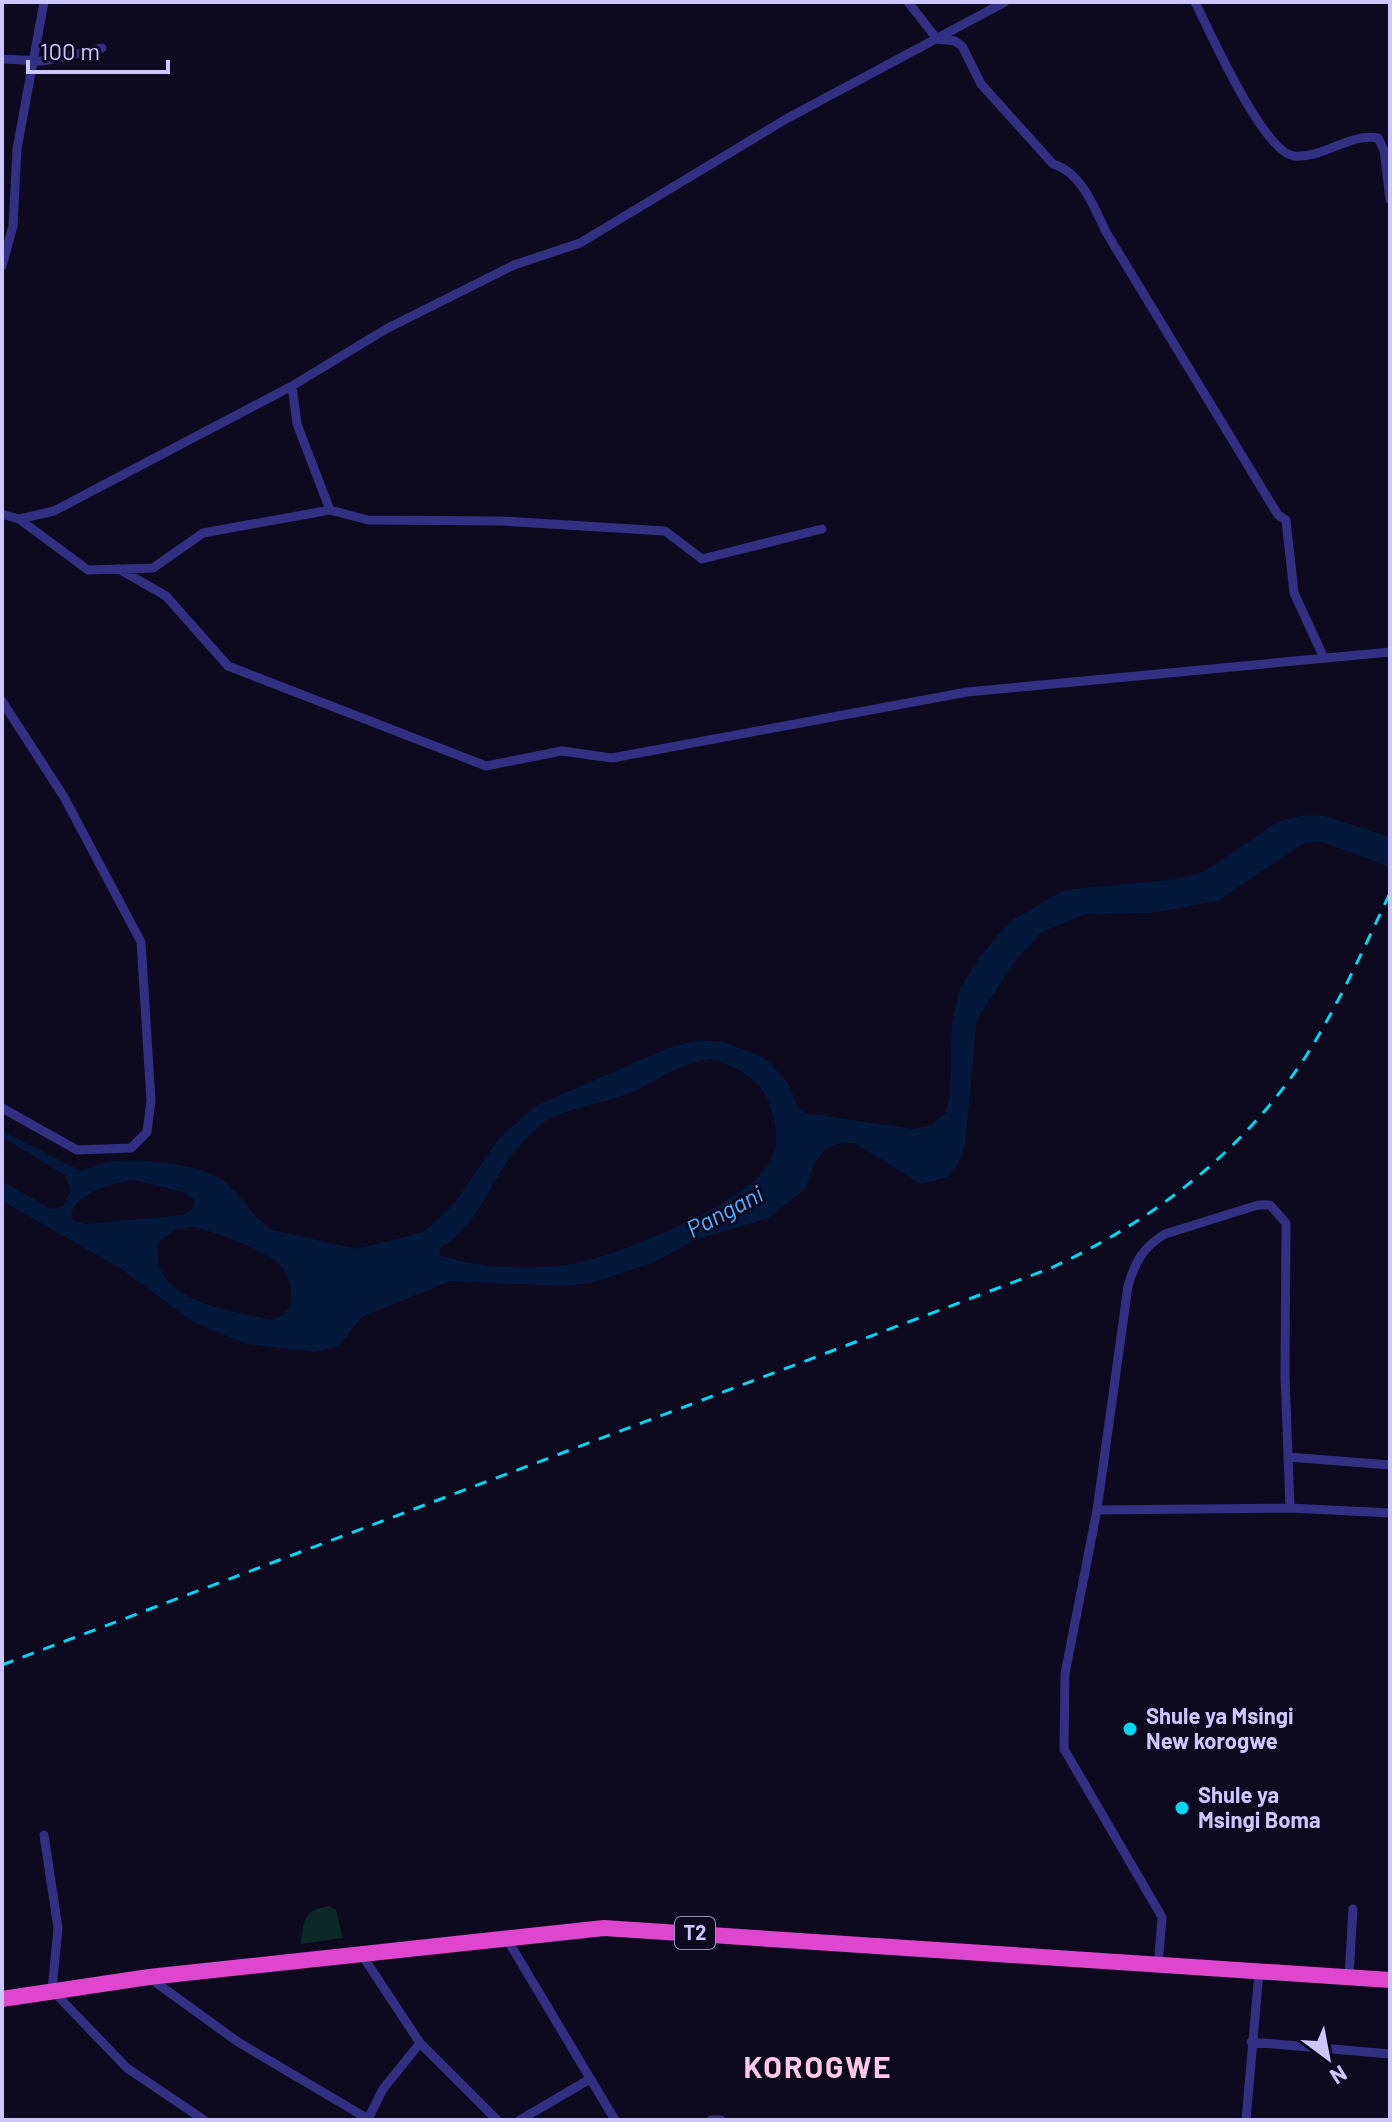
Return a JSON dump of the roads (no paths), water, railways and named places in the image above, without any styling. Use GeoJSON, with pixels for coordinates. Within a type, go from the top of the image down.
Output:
{"type":"FeatureCollection","features":[{"type":"Feature","properties":{"kind":"highway","name":"T2"},"geometry":{"type":"LineString","coordinates":[[2,1999],[149,1977],[604,1928],[768,1937],[1158,1968],[1390,1980]]}},
{"type":"Feature","properties":{"kind":"street"},"geometry":{"type":"LineString","coordinates":[[2,266],[13,226],[17,149],[44,2]]}},
{"type":"Feature","properties":{"kind":"street"},"geometry":{"type":"LineString","coordinates":[[908,2],[937,39],[955,41],[962,46],[981,84],[1053,164],[1067,168],[1091,201],[1106,232],[1278,515],[1286,520],[1294,593],[1324,658]]}},
{"type":"Feature","properties":{"kind":"street"},"geometry":{"type":"LineString","coordinates":[[19,519],[54,511],[292,386],[386,329],[514,265],[580,243],[786,119],[1005,2]]}},
{"type":"Feature","properties":{"kind":"street"},"geometry":{"type":"LineString","coordinates":[[1195,2],[1232,78],[1276,147],[1293,156],[1316,153],[1364,136],[1378,138],[1384,150],[1390,200]]}},
{"type":"Feature","properties":{"kind":"street"},"geometry":{"type":"LineString","coordinates":[[2,59],[31,60],[102,48]]}},
{"type":"Feature","properties":{"kind":"street"},"geometry":{"type":"LineString","coordinates":[[292,386],[297,424],[330,510]]}},
{"type":"Feature","properties":{"kind":"street"},"geometry":{"type":"LineString","coordinates":[[2,514],[19,519],[88,570],[153,568],[203,533],[330,510],[368,520],[502,521],[665,531],[702,559],[822,529]]}},
{"type":"Feature","properties":{"kind":"street"},"geometry":{"type":"LineString","coordinates":[[119,569],[166,596],[228,666],[486,766],[562,751],[612,758],[967,692],[1390,652]]}},
{"type":"Feature","properties":{"kind":"street"},"geometry":{"type":"LineString","coordinates":[[2,701],[64,797],[141,942],[151,1101],[147,1132],[131,1148],[91,1150],[77,1150],[2,1108]]}},
{"type":"Feature","properties":{"kind":"street"},"geometry":{"type":"LineString","coordinates":[[1158,1968],[1162,1917],[1064,1749],[1065,1674],[1097,1510],[1128,1286],[1136,1261],[1152,1241],[1165,1234],[1258,1205],[1270,1205],[1286,1223],[1290,1508]]}},
{"type":"Feature","properties":{"kind":"street"},"geometry":{"type":"LineString","coordinates":[[1288,1457],[1390,1465]]}},
{"type":"Feature","properties":{"kind":"street"},"geometry":{"type":"LineString","coordinates":[[1097,1510],[1290,1508],[1390,1513]]}},
{"type":"Feature","properties":{"kind":"street"},"geometry":{"type":"LineString","coordinates":[[44,1835],[58,1928],[52,1990],[127,2068],[187,2116],[204,2120]]}},
{"type":"Feature","properties":{"kind":"street"},"geometry":{"type":"LineString","coordinates":[[1349,1977],[1353,1909]]}},
{"type":"Feature","properties":{"kind":"street"},"geometry":{"type":"LineString","coordinates":[[507,1939],[615,2120]]}},
{"type":"Feature","properties":{"kind":"street"},"geometry":{"type":"LineString","coordinates":[[362,1955],[420,2043],[497,2120]]}},
{"type":"Feature","properties":{"kind":"street"},"geometry":{"type":"LineString","coordinates":[[1246,2120],[1259,1972]]}},
{"type":"Feature","properties":{"kind":"street"},"geometry":{"type":"LineString","coordinates":[[149,1977],[238,2042],[369,2120],[383,2089],[420,2043]]}},
{"type":"Feature","properties":{"kind":"street"},"geometry":{"type":"LineString","coordinates":[[1251,2042],[1390,2054]]}},
{"type":"Feature","properties":{"kind":"street"},"geometry":{"type":"LineString","coordinates":[[520,2120],[590,2079]]}},
{"type":"Feature","properties":{"kind":"street"},"geometry":{"type":"LineString","coordinates":[[711,2120],[721,2120]]}},
{"type":"Feature","properties":{"kind":"water","name":"Pangani"},"geometry":{"type":"Polygon","coordinates":[[[1305,815],[1325,816],[1390,837],[1390,867],[1322,842],[1304,843],[1218,901],[1151,913],[1086,914],[1042,932],[1014,962],[977,1019],[965,1144],[959,1163],[948,1177],[921,1184],[855,1143],[837,1144],[825,1149],[814,1165],[805,1189],[769,1218],[695,1240],[652,1263],[591,1283],[562,1286],[450,1281],[362,1317],[339,1346],[314,1352],[247,1344],[193,1322],[120,1268],[2,1201],[2,1181],[51,1209],[63,1206],[71,1190],[65,1175],[2,1137],[2,1131],[79,1170],[129,1160],[194,1168],[226,1183],[272,1230],[357,1249],[424,1232],[453,1205],[498,1140],[535,1106],[666,1049],[698,1040],[723,1042],[765,1058],[787,1082],[798,1106],[805,1113],[913,1129],[931,1125],[945,1114],[950,1095],[952,1023],[960,988],[979,958],[1008,923],[1064,890],[1178,879],[1205,871],[1279,821],[1305,815]],[[711,1059],[680,1068],[622,1096],[550,1118],[518,1147],[475,1215],[440,1248],[439,1255],[470,1263],[518,1267],[550,1267],[586,1261],[642,1242],[704,1214],[752,1183],[766,1168],[775,1149],[773,1116],[764,1093],[751,1078],[734,1067],[711,1059]],[[134,1180],[89,1194],[76,1205],[71,1213],[74,1221],[86,1224],[184,1215],[193,1208],[194,1200],[186,1193],[134,1180]],[[175,1229],[159,1242],[158,1262],[165,1278],[178,1290],[215,1307],[272,1320],[283,1315],[292,1303],[286,1274],[274,1260],[203,1229],[175,1229]]]}},
{"type":"Feature","properties":{"kind":"railway"},"geometry":{"type":"LineString","coordinates":[[2,1665],[1051,1268],[1089,1249],[1194,1180],[1254,1123],[1318,1036],[1351,976],[1390,893]]}},
{"type":"Feature","properties":{"kind":"place","name":"Shule ya Msingi New korogwe"},"geometry":{"type":"Point","coordinates":[1130,1729]}},
{"type":"Feature","properties":{"kind":"place","name":"Shule ya Msingi Boma"},"geometry":{"type":"Point","coordinates":[1182,1808]}},
{"type":"Feature","properties":{"kind":"district","name":"KOROGWE"},"geometry":{"type":"Point","coordinates":[818,2068]}}]}
